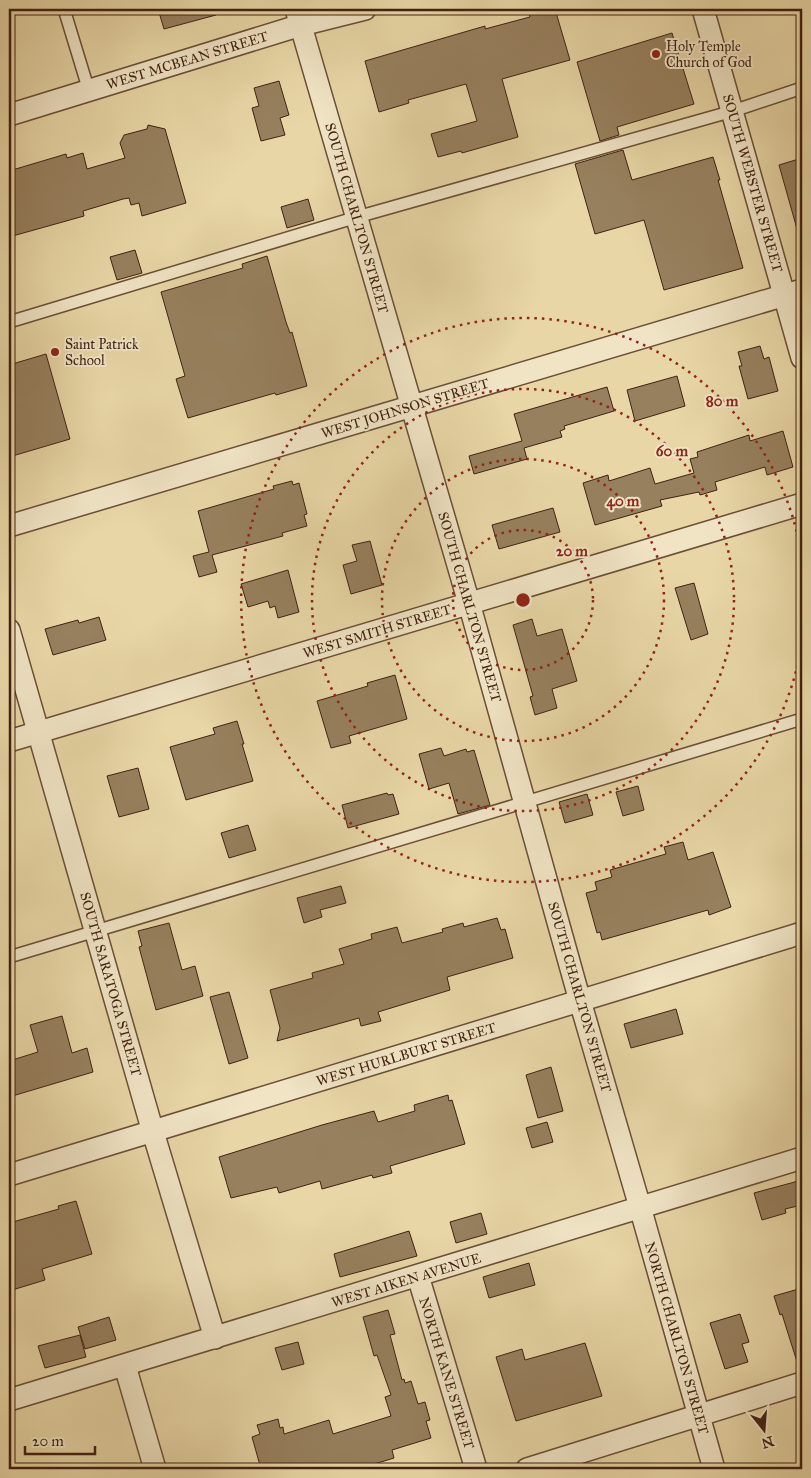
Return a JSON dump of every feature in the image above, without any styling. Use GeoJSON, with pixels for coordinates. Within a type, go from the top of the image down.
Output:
{"type":"FeatureCollection","features":[{"type":"Feature","properties":{"kind":"street","name":"WEST MCBEAN STREET"},"geometry":{"type":"LineString","coordinates":[[9,115],[89,91],[299,17],[365,9]]}},
{"type":"Feature","properties":{"kind":"street","name":"SOUTH WEBSTER STREET"},"geometry":{"type":"LineString","coordinates":[[703,9],[733,110],[794,292],[802,358]]}},
{"type":"Feature","properties":{"kind":"street","name":"SOUTH CHARLTON STREET"},"geometry":{"type":"LineString","coordinates":[[299,17],[470,603],[580,1001],[640,1207]]}},
{"type":"Feature","properties":{"kind":"street","name":"WEST JOHNSON STREET"},"geometry":{"type":"LineString","coordinates":[[9,526],[794,292]]}},
{"type":"Feature","properties":{"kind":"street","name":"WEST SMITH STREET"},"geometry":{"type":"LineString","coordinates":[[9,741],[802,504]]}},
{"type":"Feature","properties":{"kind":"street","name":"SOUTH SARATOGA STREET"},"geometry":{"type":"LineString","coordinates":[[9,630],[153,1132],[215,1338]]}},
{"type":"Feature","properties":{"kind":"street","name":"WEST HURLBURT STREET"},"geometry":{"type":"LineString","coordinates":[[9,1176],[802,933]]}},
{"type":"Feature","properties":{"kind":"street","name":"WEST AIKEN AVENUE"},"geometry":{"type":"LineString","coordinates":[[9,1400],[802,1158]]}},
{"type":"Feature","properties":{"kind":"street","name":"NORTH CHARLTON STREET"},"geometry":{"type":"LineString","coordinates":[[640,1207],[714,1469]]}},
{"type":"Feature","properties":{"kind":"street","name":"NORTH KANE STREET"},"geometry":{"type":"LineString","coordinates":[[418,1276],[476,1469]]}},
{"type":"Feature","properties":{"kind":"street"},"geometry":{"type":"LineString","coordinates":[[124,1366],[155,1469]]}},
{"type":"Feature","properties":{"kind":"street"},"geometry":{"type":"LineString","coordinates":[[527,1469],[802,1382]]}},
{"type":"Feature","properties":{"kind":"lane"},"geometry":{"type":"LineString","coordinates":[[64,9],[89,91]]}},
{"type":"Feature","properties":{"kind":"lane"},"geometry":{"type":"LineString","coordinates":[[9,322],[357,217],[733,110],[802,88]]}},
{"type":"Feature","properties":{"kind":"lane"},"geometry":{"type":"LineString","coordinates":[[9,957],[802,719]]}},
{"type":"Feature","properties":{"kind":"building"},"geometry":{"type":"Polygon","coordinates":[[[158,9],[215,9],[216,15],[164,29],[158,9]]]}},
{"type":"Feature","properties":{"kind":"building"},"geometry":{"type":"Polygon","coordinates":[[[528,9],[555,9],[570,60],[502,79],[518,137],[462,153],[461,151],[438,157],[431,134],[477,121],[466,84],[408,100],[409,103],[379,112],[365,61],[485,26],[485,29],[530,17],[528,9]]]}},
{"type":"Feature","properties":{"kind":"building"},"geometry":{"type":"Polygon","coordinates":[[[672,33],[694,104],[617,127],[619,135],[600,141],[577,62],[672,33]]]}},
{"type":"Feature","properties":{"kind":"building"},"geometry":{"type":"Polygon","coordinates":[[[279,81],[289,115],[280,118],[285,135],[261,141],[252,108],[259,106],[254,88],[279,81]]]}},
{"type":"Feature","properties":{"kind":"building"},"geometry":{"type":"Polygon","coordinates":[[[148,125],[165,129],[186,203],[142,216],[139,203],[131,205],[129,198],[123,199],[83,211],[84,216],[9,237],[9,171],[66,154],[67,158],[83,153],[87,169],[125,158],[120,143],[124,135],[147,129],[148,125]]]}},
{"type":"Feature","properties":{"kind":"building"},"geometry":{"type":"Polygon","coordinates":[[[623,150],[632,180],[713,157],[743,268],[664,290],[644,220],[595,234],[575,164],[623,150]]]}},
{"type":"Feature","properties":{"kind":"building"},"geometry":{"type":"Polygon","coordinates":[[[802,158],[802,228],[797,229],[779,165],[802,158]]]}},
{"type":"Feature","properties":{"kind":"building"},"geometry":{"type":"Polygon","coordinates":[[[308,199],[314,220],[287,228],[281,207],[308,199]]]}},
{"type":"Feature","properties":{"kind":"building"},"geometry":{"type":"Polygon","coordinates":[[[135,250],[142,273],[117,280],[110,257],[135,250]]]}},
{"type":"Feature","properties":{"kind":"building"},"geometry":{"type":"Polygon","coordinates":[[[267,256],[286,322],[290,333],[292,332],[307,386],[276,395],[275,393],[188,418],[176,379],[185,376],[161,292],[243,268],[242,264],[267,256]]]}},
{"type":"Feature","properties":{"kind":"building"},"geometry":{"type":"Polygon","coordinates":[[[760,346],[764,359],[769,357],[778,391],[748,399],[739,366],[742,366],[738,352],[760,346]]]}},
{"type":"Feature","properties":{"kind":"building"},"geometry":{"type":"Polygon","coordinates":[[[46,354],[70,439],[9,457],[9,365],[46,354]]]}},
{"type":"Feature","properties":{"kind":"building"},"geometry":{"type":"Polygon","coordinates":[[[677,376],[685,406],[635,421],[627,390],[677,376]]]}},
{"type":"Feature","properties":{"kind":"building"},"geometry":{"type":"Polygon","coordinates":[[[607,387],[614,411],[564,426],[565,429],[560,431],[562,437],[524,448],[527,459],[474,474],[469,456],[522,441],[514,414],[607,387]]]}},
{"type":"Feature","properties":{"kind":"building"},"geometry":{"type":"Polygon","coordinates":[[[783,431],[793,467],[767,475],[765,467],[715,482],[717,490],[700,495],[699,492],[660,500],[662,506],[595,525],[583,483],[608,475],[609,481],[650,468],[655,484],[694,473],[690,459],[698,457],[697,452],[749,435],[750,441],[783,431]]]}},
{"type":"Feature","properties":{"kind":"building"},"geometry":{"type":"Polygon","coordinates":[[[292,481],[293,485],[299,483],[307,514],[304,515],[307,526],[282,533],[283,536],[212,555],[217,572],[199,577],[193,556],[209,552],[198,511],[274,489],[273,486],[292,481]]]}},
{"type":"Feature","properties":{"kind":"building"},"geometry":{"type":"Polygon","coordinates":[[[553,508],[560,532],[499,549],[492,525],[553,508]]]}},
{"type":"Feature","properties":{"kind":"building"},"geometry":{"type":"Polygon","coordinates":[[[370,541],[382,585],[351,594],[343,565],[357,561],[352,545],[370,541]]]}},
{"type":"Feature","properties":{"kind":"building"},"geometry":{"type":"Polygon","coordinates":[[[288,570],[299,612],[278,618],[275,606],[270,608],[268,601],[248,607],[241,584],[288,570]]]}},
{"type":"Feature","properties":{"kind":"building"},"geometry":{"type":"Polygon","coordinates":[[[694,583],[708,634],[691,640],[675,588],[694,583]]]}},
{"type":"Feature","properties":{"kind":"building"},"geometry":{"type":"Polygon","coordinates":[[[99,617],[106,640],[53,655],[45,629],[78,620],[79,623],[99,617]]]}},
{"type":"Feature","properties":{"kind":"building"},"geometry":{"type":"Polygon","coordinates":[[[532,619],[537,636],[562,629],[577,681],[552,689],[557,708],[535,715],[530,697],[533,696],[513,625],[532,619]]]}},
{"type":"Feature","properties":{"kind":"building"},"geometry":{"type":"Polygon","coordinates":[[[395,675],[407,719],[349,736],[351,743],[331,748],[317,701],[368,686],[367,683],[395,675]]]}},
{"type":"Feature","properties":{"kind":"building"},"geometry":{"type":"Polygon","coordinates":[[[237,721],[253,781],[186,800],[170,747],[215,734],[213,728],[237,721]]]}},
{"type":"Feature","properties":{"kind":"building"},"geometry":{"type":"Polygon","coordinates":[[[441,748],[444,756],[466,749],[467,752],[474,750],[490,805],[458,814],[449,783],[429,789],[419,754],[441,748]]]}},
{"type":"Feature","properties":{"kind":"building"},"geometry":{"type":"Polygon","coordinates":[[[138,768],[149,809],[119,817],[107,776],[138,768]]]}},
{"type":"Feature","properties":{"kind":"building"},"geometry":{"type":"Polygon","coordinates":[[[638,786],[644,810],[623,816],[616,792],[638,786]]]}},
{"type":"Feature","properties":{"kind":"building"},"geometry":{"type":"Polygon","coordinates":[[[387,793],[388,795],[393,794],[399,814],[348,828],[342,805],[387,793]]]}},
{"type":"Feature","properties":{"kind":"building"},"geometry":{"type":"Polygon","coordinates":[[[587,794],[593,815],[565,823],[559,802],[587,794]]]}},
{"type":"Feature","properties":{"kind":"building"},"geometry":{"type":"Polygon","coordinates":[[[248,825],[256,850],[229,858],[221,833],[248,825]]]}},
{"type":"Feature","properties":{"kind":"building"},"geometry":{"type":"Polygon","coordinates":[[[683,842],[688,860],[713,852],[731,907],[709,915],[708,910],[602,940],[600,932],[597,933],[586,893],[597,890],[595,882],[612,877],[610,870],[666,854],[664,847],[683,842]]]}},
{"type":"Feature","properties":{"kind":"building"},"geometry":{"type":"Polygon","coordinates":[[[341,886],[346,903],[320,910],[322,917],[304,923],[297,898],[341,886]]]}},
{"type":"Feature","properties":{"kind":"building"},"geometry":{"type":"Polygon","coordinates":[[[497,918],[501,930],[505,929],[513,958],[447,977],[450,990],[378,1012],[381,1021],[361,1026],[359,1018],[277,1041],[280,1028],[270,990],[313,978],[312,973],[344,964],[339,949],[372,939],[371,934],[397,927],[402,943],[443,932],[442,929],[463,923],[464,927],[497,918]]]}},
{"type":"Feature","properties":{"kind":"building"},"geometry":{"type":"Polygon","coordinates":[[[169,923],[182,970],[195,966],[203,996],[156,1010],[139,947],[142,946],[138,931],[169,923]]]}},
{"type":"Feature","properties":{"kind":"building"},"geometry":{"type":"Polygon","coordinates":[[[229,992],[248,1058],[229,1064],[210,997],[229,992]]]}},
{"type":"Feature","properties":{"kind":"building"},"geometry":{"type":"Polygon","coordinates":[[[676,1009],[683,1034],[631,1048],[624,1024],[676,1009]]]}},
{"type":"Feature","properties":{"kind":"building"},"geometry":{"type":"Polygon","coordinates":[[[62,1016],[72,1053],[87,1048],[93,1072],[9,1097],[9,1061],[38,1052],[30,1025],[62,1016]]]}},
{"type":"Feature","properties":{"kind":"building"},"geometry":{"type":"Polygon","coordinates":[[[551,1067],[563,1111],[538,1118],[526,1075],[551,1067]]]}},
{"type":"Feature","properties":{"kind":"building"},"geometry":{"type":"Polygon","coordinates":[[[448,1095],[449,1101],[452,1100],[465,1144],[390,1166],[392,1173],[373,1178],[372,1175],[322,1189],[320,1181],[279,1193],[277,1187],[231,1198],[219,1157],[374,1111],[378,1122],[415,1111],[414,1105],[448,1095]]]}},
{"type":"Feature","properties":{"kind":"building"},"geometry":{"type":"Polygon","coordinates":[[[547,1122],[553,1142],[532,1148],[526,1128],[547,1122]]]}},
{"type":"Feature","properties":{"kind":"building"},"geometry":{"type":"Polygon","coordinates":[[[802,1180],[802,1205],[785,1209],[786,1213],[762,1220],[754,1193],[802,1180]]]}},
{"type":"Feature","properties":{"kind":"building"},"geometry":{"type":"Polygon","coordinates":[[[76,1201],[92,1254],[42,1269],[45,1280],[9,1291],[9,1223],[59,1209],[58,1206],[76,1201]]]}},
{"type":"Feature","properties":{"kind":"building"},"geometry":{"type":"Polygon","coordinates":[[[481,1213],[487,1234],[456,1243],[450,1222],[481,1213]]]}},
{"type":"Feature","properties":{"kind":"building"},"geometry":{"type":"Polygon","coordinates":[[[409,1231],[417,1256],[340,1277],[334,1254],[409,1231]]]}},
{"type":"Feature","properties":{"kind":"building"},"geometry":{"type":"Polygon","coordinates":[[[529,1263],[535,1285],[489,1298],[483,1277],[529,1263]]]}},
{"type":"Feature","properties":{"kind":"building"},"geometry":{"type":"Polygon","coordinates":[[[802,1288],[802,1364],[798,1365],[782,1314],[780,1315],[774,1296],[802,1288]]]}},
{"type":"Feature","properties":{"kind":"building"},"geometry":{"type":"Polygon","coordinates":[[[388,1310],[395,1334],[390,1335],[402,1380],[404,1379],[405,1383],[411,1381],[418,1404],[425,1402],[430,1420],[426,1421],[431,1438],[392,1450],[394,1458],[358,1469],[261,1469],[252,1437],[260,1434],[257,1425],[278,1419],[280,1428],[283,1427],[284,1434],[329,1420],[333,1434],[391,1416],[385,1397],[391,1395],[377,1355],[374,1356],[363,1317],[388,1310]]]}},
{"type":"Feature","properties":{"kind":"building"},"geometry":{"type":"Polygon","coordinates":[[[740,1314],[749,1342],[742,1344],[748,1362],[725,1369],[710,1323],[740,1314]]]}},
{"type":"Feature","properties":{"kind":"building"},"geometry":{"type":"Polygon","coordinates":[[[109,1317],[116,1340],[85,1349],[78,1327],[109,1317]]]}},
{"type":"Feature","properties":{"kind":"building"},"geometry":{"type":"Polygon","coordinates":[[[80,1335],[86,1357],[45,1368],[38,1346],[80,1335]]]}},
{"type":"Feature","properties":{"kind":"building"},"geometry":{"type":"Polygon","coordinates":[[[298,1342],[304,1364],[282,1370],[275,1348],[298,1342]]]}},
{"type":"Feature","properties":{"kind":"building"},"geometry":{"type":"Polygon","coordinates":[[[585,1343],[602,1396],[516,1421],[496,1357],[522,1349],[525,1360],[585,1343]]]}},
{"type":"Feature","properties":{"kind":"place","name":"Holy Temple Church of God"},"geometry":{"type":"Point","coordinates":[656,54]}},
{"type":"Feature","properties":{"kind":"place","name":"Saint Patrick School"},"geometry":{"type":"Point","coordinates":[55,352]}}]}
